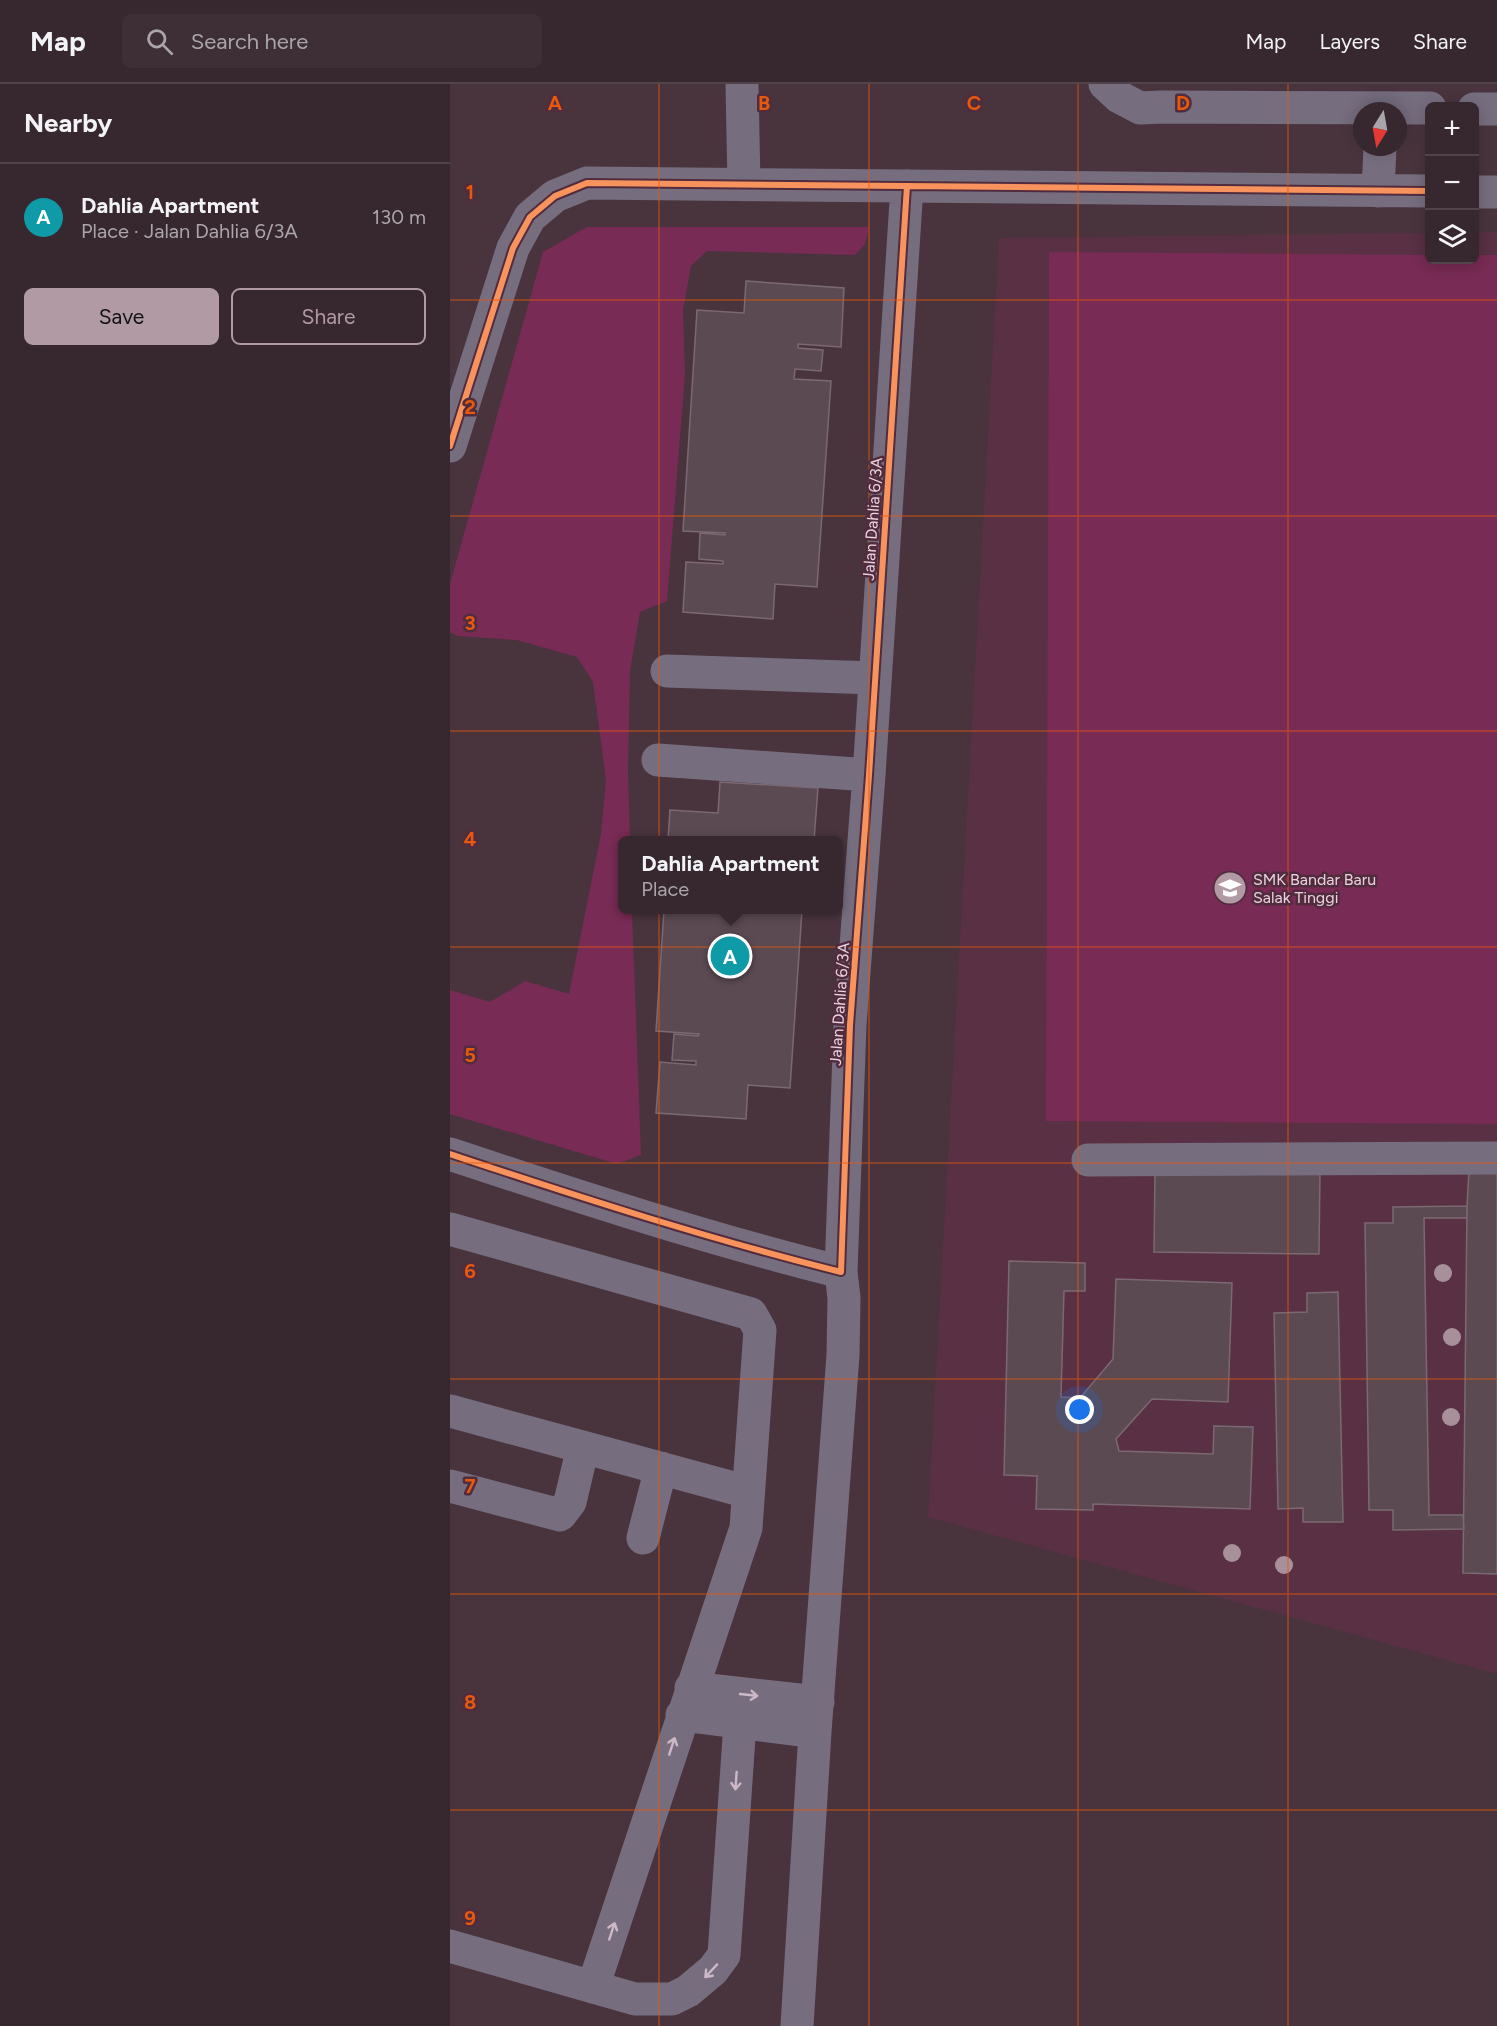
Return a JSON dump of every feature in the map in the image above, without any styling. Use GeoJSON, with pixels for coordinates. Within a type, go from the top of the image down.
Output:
{"type":"FeatureCollection","features":[{"type":"Feature","properties":{"kind":"street"},"geometry":{"type":"LineString","coordinates":[[742,84],[744,184]]}},
{"type":"Feature","properties":{"kind":"street"},"geometry":{"type":"LineString","coordinates":[[1105,84],[1119,97],[1140,108],[1383,101],[1425,107]]}},
{"type":"Feature","properties":{"kind":"street"},"geometry":{"type":"LineString","coordinates":[[1479,109],[1497,109]]}},
{"type":"Feature","properties":{"kind":"street"},"geometry":{"type":"LineString","coordinates":[[1378,190],[1380,156]]}},
{"type":"Feature","properties":{"kind":"street"},"geometry":{"type":"LineString","coordinates":[[450,446],[513,248],[530,217],[555,196],[586,183],[1425,191]]}},
{"type":"Feature","properties":{"kind":"street","name":"Jalan Dahlia 6/3A"},"geometry":{"type":"LineString","coordinates":[[797,2026],[843,1356],[844,1298],[841,1272],[850,1025],[869,775],[907,186]]}},
{"type":"Feature","properties":{"kind":"street"},"geometry":{"type":"LineString","coordinates":[[1479,192],[1497,192]]}},
{"type":"Feature","properties":{"kind":"street"},"geometry":{"type":"LineString","coordinates":[[667,670],[875,678]]}},
{"type":"Feature","properties":{"kind":"street"},"geometry":{"type":"LineString","coordinates":[[658,760],[869,775]]}},
{"type":"Feature","properties":{"kind":"street"},"geometry":{"type":"LineString","coordinates":[[450,1154],[767,1253],[841,1272]]}},
{"type":"Feature","properties":{"kind":"street"},"geometry":{"type":"LineString","coordinates":[[1088,1160],[1497,1158]]}},
{"type":"Feature","properties":{"kind":"street"},"geometry":{"type":"LineString","coordinates":[[450,1229],[751,1314],[760,1330],[746,1528],[594,1987]]}},
{"type":"Feature","properties":{"kind":"street"},"geometry":{"type":"LineString","coordinates":[[450,1411],[748,1492]]}},
{"type":"Feature","properties":{"kind":"street"},"geometry":{"type":"LineString","coordinates":[[450,1486],[560,1515],[570,1502],[583,1447]]}},
{"type":"Feature","properties":{"kind":"street"},"geometry":{"type":"LineString","coordinates":[[643,1538],[661,1468]]}},
{"type":"Feature","properties":{"kind":"street"},"geometry":{"type":"LineString","coordinates":[[687,1702],[817,1717]]}},
{"type":"Feature","properties":{"kind":"street"},"geometry":{"type":"LineString","coordinates":[[687,1702],[740,1723],[817,1717]]}},
{"type":"Feature","properties":{"kind":"street"},"geometry":{"type":"LineString","coordinates":[[450,1946],[635,1999],[672,1999],[688,1991],[713,1970],[724,1955],[740,1723]]}},
{"type":"Feature","properties":{"kind":"shaded area"},"geometry":{"type":"Polygon","coordinates":[[[587,227],[869,227],[865,244],[855,255],[707,251],[691,266],[683,310],[685,374],[667,601],[640,612],[630,671],[628,771],[630,836],[618,836],[618,914],[632,914],[641,1155],[617,1164],[450,1114],[450,990],[490,1002],[525,981],[569,994],[601,834],[606,780],[593,682],[577,657],[517,640],[457,636],[450,632],[450,584],[543,252],[587,227]]]}},
{"type":"Feature","properties":{"kind":"shaded area","name":"SMK Bandar Baru Salak Tinggi"},"geometry":{"type":"Polygon","coordinates":[[[1479,232],[1497,232],[1497,1674],[928,1517],[999,238],[1425,233],[1425,264],[1479,264],[1479,232]]]}},
{"type":"Feature","properties":{"kind":"shaded area"},"geometry":{"type":"Polygon","coordinates":[[[1049,252],[1425,255],[1425,264],[1479,264],[1479,255],[1497,255],[1497,1124],[1046,1121],[1049,252]]]}},
{"type":"Feature","properties":{"kind":"building"},"geometry":{"type":"Polygon","coordinates":[[[746,281],[844,288],[841,347],[798,344],[798,348],[823,350],[821,371],[795,369],[794,379],[831,381],[817,587],[775,584],[773,619],[683,612],[686,562],[723,564],[723,561],[699,559],[700,533],[725,535],[725,533],[683,531],[697,310],[744,313],[746,281]]]}},
{"type":"Feature","properties":{"kind":"building"},"geometry":{"type":"Polygon","coordinates":[[[720,782],[818,788],[814,836],[668,836],[670,810],[718,813],[720,782]]]}},
{"type":"Feature","properties":{"kind":"building"},"geometry":{"type":"Polygon","coordinates":[[[664,914],[802,914],[790,1088],[748,1085],[746,1119],[656,1113],[660,1062],[696,1065],[696,1061],[672,1060],[674,1034],[698,1036],[699,1034],[656,1031],[664,914]]]}},
{"type":"Feature","properties":{"kind":"building"},"geometry":{"type":"Polygon","coordinates":[[[1155,1169],[1320,1171],[1319,1254],[1154,1252],[1155,1169]]]}},
{"type":"Feature","properties":{"kind":"building"},"geometry":{"type":"Polygon","coordinates":[[[1469,1170],[1497,1171],[1497,1574],[1463,1573],[1469,1170]]]}},
{"type":"Feature","properties":{"kind":"building"},"geometry":{"type":"Polygon","coordinates":[[[1467,1206],[1467,1218],[1424,1218],[1429,1515],[1463,1515],[1464,1529],[1393,1530],[1393,1510],[1369,1510],[1365,1223],[1393,1223],[1393,1207],[1467,1206]]]}},
{"type":"Feature","properties":{"kind":"building"},"geometry":{"type":"Polygon","coordinates":[[[1009,1261],[1085,1263],[1085,1291],[1064,1291],[1061,1397],[1080,1398],[1113,1359],[1116,1279],[1232,1283],[1228,1402],[1152,1399],[1116,1439],[1119,1451],[1213,1454],[1214,1426],[1253,1427],[1250,1509],[1093,1504],[1093,1510],[1036,1509],[1037,1476],[1004,1475],[1009,1261]]]}},
{"type":"Feature","properties":{"kind":"building"},"geometry":{"type":"Polygon","coordinates":[[[1338,1292],[1343,1522],[1303,1522],[1303,1508],[1278,1509],[1274,1313],[1307,1312],[1307,1293],[1338,1292]]]}},
{"type":"Feature","properties":{"kind":"cycle path"},"geometry":{"type":"LineString","coordinates":[[450,446],[513,248],[530,217],[555,196],[587,183],[1425,191]]}},
{"type":"Feature","properties":{"kind":"cycle path"},"geometry":{"type":"LineString","coordinates":[[450,1154],[644,1217],[841,1272],[850,1025],[869,775],[907,186]]}},
{"type":"Feature","properties":{"kind":"place","name":"SMK Bandar Baru Salak Tinggi"},"geometry":{"type":"Point","coordinates":[1230,888]}},
{"type":"Feature","properties":{"kind":"place","name":"Dahlia Apartment"},"geometry":{"type":"Point","coordinates":[730,956]}}]}
